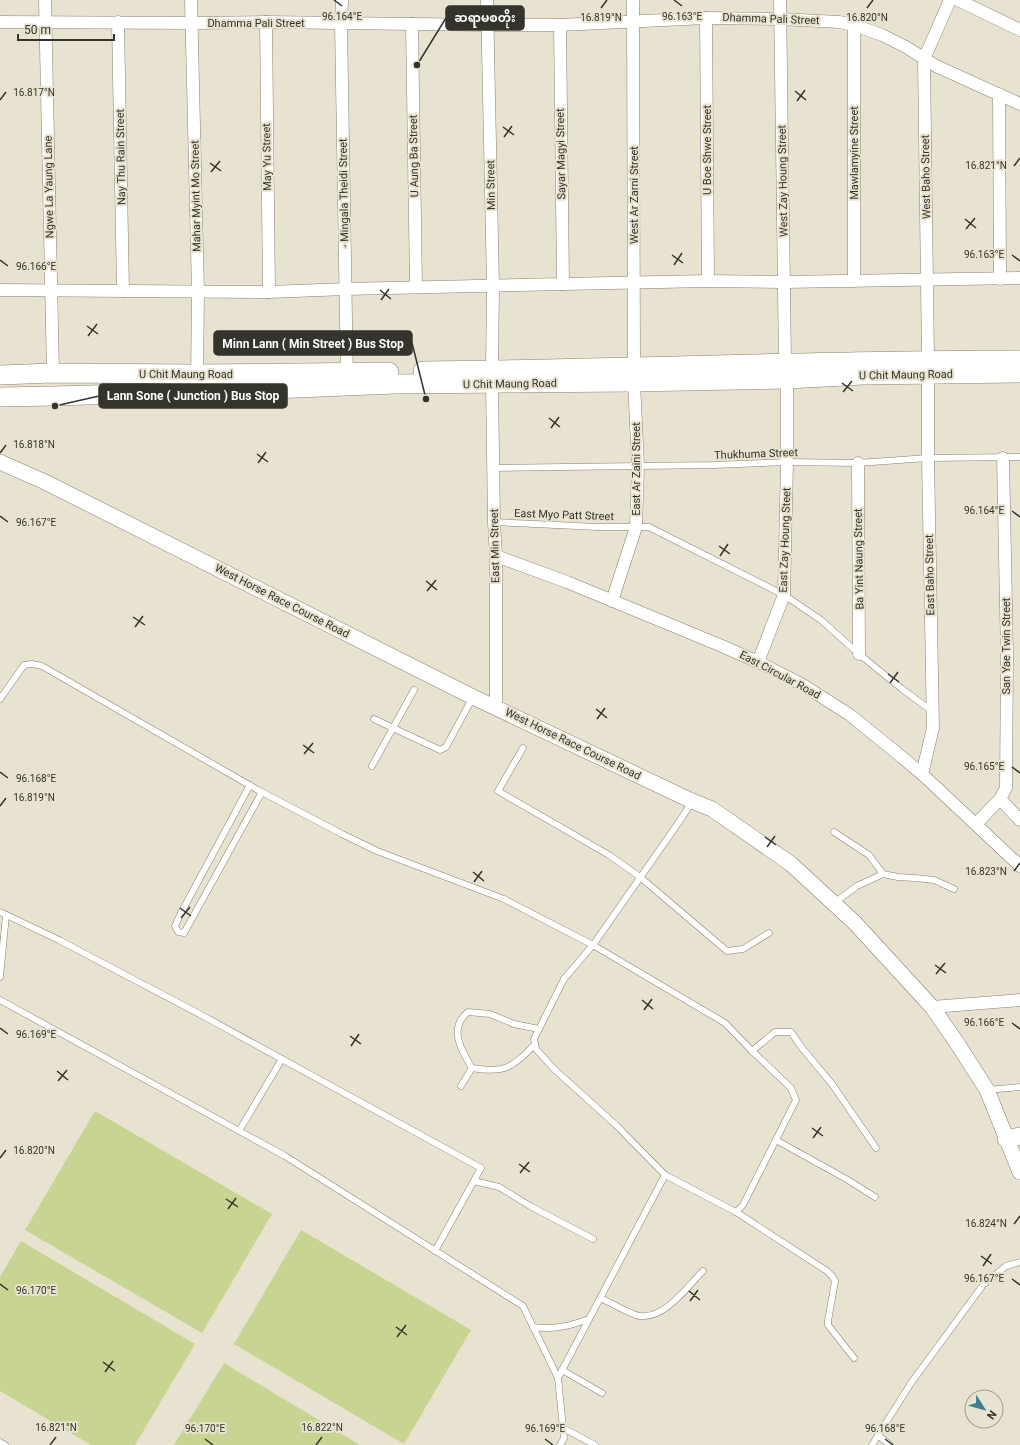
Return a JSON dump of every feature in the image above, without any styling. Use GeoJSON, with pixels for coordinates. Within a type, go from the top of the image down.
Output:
{"type":"FeatureCollection","features":[{"type":"Feature","properties":{"kind":"main road","name":"U Chit Maung Road"},"geometry":{"type":"LineString","coordinates":[[0,397],[53,396],[197,383],[786,371],[928,367],[1020,360]]}},
{"type":"Feature","properties":{"kind":"main road","name":"U Chit Maung Road"},"geometry":{"type":"LineString","coordinates":[[928,367],[1020,373]]}},
{"type":"Feature","properties":{"kind":"main road","name":"U Chit Maung Road"},"geometry":{"type":"LineString","coordinates":[[0,375],[53,373],[197,383]]}},
{"type":"Feature","properties":{"kind":"street","name":"Ngwe La Yaung Lane"},"geometry":{"type":"LineString","coordinates":[[45,0],[53,373]]}},
{"type":"Feature","properties":{"kind":"street","name":"Mahar Myint Mo Street"},"geometry":{"type":"LineString","coordinates":[[191,0],[198,292],[197,383]]}},
{"type":"Feature","properties":{"kind":"street","name":"- Mingala Theidi Street"},"geometry":{"type":"LineString","coordinates":[[342,0],[341,23],[347,379]]}},
{"type":"Feature","properties":{"kind":"street","name":"Min Street"},"geometry":{"type":"LineString","coordinates":[[487,0],[494,286],[492,377]]}},
{"type":"Feature","properties":{"kind":"street","name":"West Ar Zarni Street"},"geometry":{"type":"LineString","coordinates":[[633,0],[634,375]]}},
{"type":"Feature","properties":{"kind":"street","name":"West Zay Houng Street"},"geometry":{"type":"LineString","coordinates":[[780,0],[786,371]]}},
{"type":"Feature","properties":{"kind":"street","name":"West Baho Street"},"geometry":{"type":"LineString","coordinates":[[928,367],[924,59],[950,0]]}},
{"type":"Feature","properties":{"kind":"street"},"geometry":{"type":"LineString","coordinates":[[958,0],[1020,30]]}},
{"type":"Feature","properties":{"kind":"street","name":"Dhamma Pali Street"},"geometry":{"type":"LineString","coordinates":[[0,22],[266,22],[560,25],[706,18],[780,19],[839,22],[854,25],[882,35],[906,47],[924,59],[1020,104]]}},
{"type":"Feature","properties":{"kind":"street","name":"U Boe Shwe Street"},"geometry":{"type":"LineString","coordinates":[[706,18],[708,281]]}},
{"type":"Feature","properties":{"kind":"street","name":"Nay Thu Rain Street"},"geometry":{"type":"LineString","coordinates":[[118,22],[123,291]]}},
{"type":"Feature","properties":{"kind":"street","name":"May Yu Street"},"geometry":{"type":"LineString","coordinates":[[266,22],[269,292]]}},
{"type":"Feature","properties":{"kind":"street","name":"U Aung Ba Street"},"geometry":{"type":"LineString","coordinates":[[412,24],[416,287]]}},
{"type":"Feature","properties":{"kind":"street","name":"Sayar Magyi Street"},"geometry":{"type":"LineString","coordinates":[[560,25],[563,284]]}},
{"type":"Feature","properties":{"kind":"street","name":"Mawlamyine Street"},"geometry":{"type":"LineString","coordinates":[[854,25],[854,281]]}},
{"type":"Feature","properties":{"kind":"street"},"geometry":{"type":"LineString","coordinates":[[999,94],[1000,278]]}},
{"type":"Feature","properties":{"kind":"street"},"geometry":{"type":"LineString","coordinates":[[0,290],[269,292],[416,287],[708,281],[785,282],[1020,278]]}},
{"type":"Feature","properties":{"kind":"street","name":"East Baho Street"},"geometry":{"type":"LineString","coordinates":[[922,774],[933,728],[928,458],[928,367]]}},
{"type":"Feature","properties":{"kind":"street","name":"East Zay Houng Steet"},"geometry":{"type":"LineString","coordinates":[[758,662],[784,595],[787,462],[786,371]]}},
{"type":"Feature","properties":{"kind":"street","name":"East Ar Zaini Street"},"geometry":{"type":"LineString","coordinates":[[612,601],[636,527],[638,466],[634,375]]}},
{"type":"Feature","properties":{"kind":"street","name":"East Min Street"},"geometry":{"type":"LineString","coordinates":[[492,377],[494,522],[496,556],[496,707]]}},
{"type":"Feature","properties":{"kind":"street","name":"San Yae Twin Street"},"geometry":{"type":"LineString","coordinates":[[976,824],[1000,799],[1006,788],[1007,670],[1004,458]]}},
{"type":"Feature","properties":{"kind":"street","name":"West Horse Race Course Road"},"geometry":{"type":"LineString","coordinates":[[0,462],[45,482],[473,697],[692,801],[712,809],[790,864],[834,903],[855,922],[932,1008],[957,1043],[987,1090],[1013,1138],[1020,1172]]}},
{"type":"Feature","properties":{"kind":"street","name":"Ba Yint Naung Street"},"geometry":{"type":"LineString","coordinates":[[858,463],[859,654]]}},
{"type":"Feature","properties":{"kind":"street","name":"East Circular Road"},"geometry":{"type":"LineString","coordinates":[[496,556],[612,601],[758,662],[803,686],[850,714],[922,774],[1020,866]]}},
{"type":"Feature","properties":{"kind":"street"},"geometry":{"type":"LineString","coordinates":[[1000,799],[1020,820]]}},
{"type":"Feature","properties":{"kind":"street"},"geometry":{"type":"LineString","coordinates":[[932,1008],[1020,1000]]}},
{"type":"Feature","properties":{"kind":"lane","name":"Thukhuma Street"},"geometry":{"type":"LineString","coordinates":[[494,468],[714,465],[787,462],[858,463],[928,458],[1020,457]]}},
{"type":"Feature","properties":{"kind":"lane","name":"East Myo Patt Street"},"geometry":{"type":"LineString","coordinates":[[494,522],[598,527],[649,527],[784,595],[821,620],[859,654],[932,711]]}},
{"type":"Feature","properties":{"kind":"lane"},"geometry":{"type":"LineString","coordinates":[[0,699],[24,665],[32,664],[42,666],[262,792],[377,851],[504,899],[593,945],[725,1023],[791,1088],[796,1100],[742,1205],[736,1212]]}},
{"type":"Feature","properties":{"kind":"lane"},"geometry":{"type":"LineString","coordinates":[[372,766],[414,690]]}},
{"type":"Feature","properties":{"kind":"lane"},"geometry":{"type":"LineString","coordinates":[[374,719],[393,729],[443,750],[473,697]]}},
{"type":"Feature","properties":{"kind":"lane"},"geometry":{"type":"LineString","coordinates":[[523,748],[498,791],[609,855],[640,877],[727,951],[743,949],[769,934]]}},
{"type":"Feature","properties":{"kind":"lane"},"geometry":{"type":"LineString","coordinates":[[250,785],[180,912],[175,926],[178,932],[184,933],[262,792]]}},
{"type":"Feature","properties":{"kind":"lane"},"geometry":{"type":"LineString","coordinates":[[692,801],[593,945],[564,979],[534,1039],[536,1049],[554,1069],[616,1125],[665,1175],[736,1212],[827,1271],[835,1282],[828,1325],[854,1358]]}},
{"type":"Feature","properties":{"kind":"lane"},"geometry":{"type":"LineString","coordinates":[[834,832],[869,855],[883,874],[898,878],[934,880],[954,889]]}},
{"type":"Feature","properties":{"kind":"lane"},"geometry":{"type":"LineString","coordinates":[[834,903],[857,886],[883,874]]}},
{"type":"Feature","properties":{"kind":"lane"},"geometry":{"type":"LineString","coordinates":[[0,977],[3,914],[73,948],[207,1018],[481,1168],[435,1251]]}},
{"type":"Feature","properties":{"kind":"lane"},"geometry":{"type":"LineString","coordinates":[[0,1000],[285,1156],[523,1306],[558,1378],[564,1438],[560,1445]]}},
{"type":"Feature","properties":{"kind":"lane"},"geometry":{"type":"LineString","coordinates":[[535,1044],[520,1060],[505,1069],[489,1071],[472,1068],[458,1043],[458,1026],[462,1018],[468,1012],[490,1014],[514,1024],[539,1029]]}},
{"type":"Feature","properties":{"kind":"lane"},"geometry":{"type":"LineString","coordinates":[[752,1051],[774,1032],[791,1032],[802,1048],[832,1084],[876,1148]]}},
{"type":"Feature","properties":{"kind":"lane"},"geometry":{"type":"LineString","coordinates":[[239,1131],[282,1059]]}},
{"type":"Feature","properties":{"kind":"lane"},"geometry":{"type":"LineString","coordinates":[[461,1086],[472,1068]]}},
{"type":"Feature","properties":{"kind":"lane"},"geometry":{"type":"LineString","coordinates":[[987,1090],[1020,1088]]}},
{"type":"Feature","properties":{"kind":"lane"},"geometry":{"type":"LineString","coordinates":[[776,1140],[848,1180],[875,1197]]}},
{"type":"Feature","properties":{"kind":"lane"},"geometry":{"type":"LineString","coordinates":[[558,1378],[665,1175]]}},
{"type":"Feature","properties":{"kind":"lane"},"geometry":{"type":"LineString","coordinates":[[474,1181],[499,1187],[530,1206],[592,1239]]}},
{"type":"Feature","properties":{"kind":"lane"},"geometry":{"type":"LineString","coordinates":[[872,1445],[911,1383],[983,1285],[1006,1266],[1020,1262]]}},
{"type":"Feature","properties":{"kind":"lane"},"geometry":{"type":"LineString","coordinates":[[600,1298],[639,1316],[654,1316],[666,1310],[703,1270]]}},
{"type":"Feature","properties":{"kind":"lane"},"geometry":{"type":"LineString","coordinates":[[533,1327],[544,1329],[569,1326],[589,1319]]}},
{"type":"Feature","properties":{"kind":"lane"},"geometry":{"type":"LineString","coordinates":[[562,1370],[602,1393]]}},
{"type":"Feature","properties":{"kind":"lane"},"geometry":{"type":"LineString","coordinates":[[563,1428],[595,1445]]}},
{"type":"Feature","properties":{"kind":"lane"},"geometry":{"type":"LineString","coordinates":[[878,1435],[890,1445]]}},
{"type":"Feature","properties":{"kind":"lane"},"geometry":{"type":"LineString","coordinates":[[0,1442],[4,1445]]}},
{"type":"Feature","properties":{"kind":"green space"},"geometry":{"type":"Polygon","coordinates":[[[95,1111],[272,1214],[202,1333],[25,1230],[95,1111]]]}},
{"type":"Feature","properties":{"kind":"green space"},"geometry":{"type":"Polygon","coordinates":[[[301,1230],[471,1330],[404,1444],[234,1344],[301,1230]]]}},
{"type":"Feature","properties":{"kind":"green space"},"geometry":{"type":"Polygon","coordinates":[[[21,1241],[195,1344],[135,1445],[91,1445],[0,1391],[0,1277],[21,1241]]]}},
{"type":"Feature","properties":{"kind":"green space"},"geometry":{"type":"Polygon","coordinates":[[[224,1363],[360,1445],[174,1445],[224,1363]]]}},
{"type":"Feature","properties":{"kind":"place","name":"ဆရာမစတိုး"},"geometry":{"type":"Point","coordinates":[417,65]}},
{"type":"Feature","properties":{"kind":"place","name":"Minn Lann ( Min Street ) Bus Stop"},"geometry":{"type":"Point","coordinates":[426,399]}},
{"type":"Feature","properties":{"kind":"place","name":"Lann Sone ( Junction ) Bus Stop"},"geometry":{"type":"Point","coordinates":[55,406]}}]}
